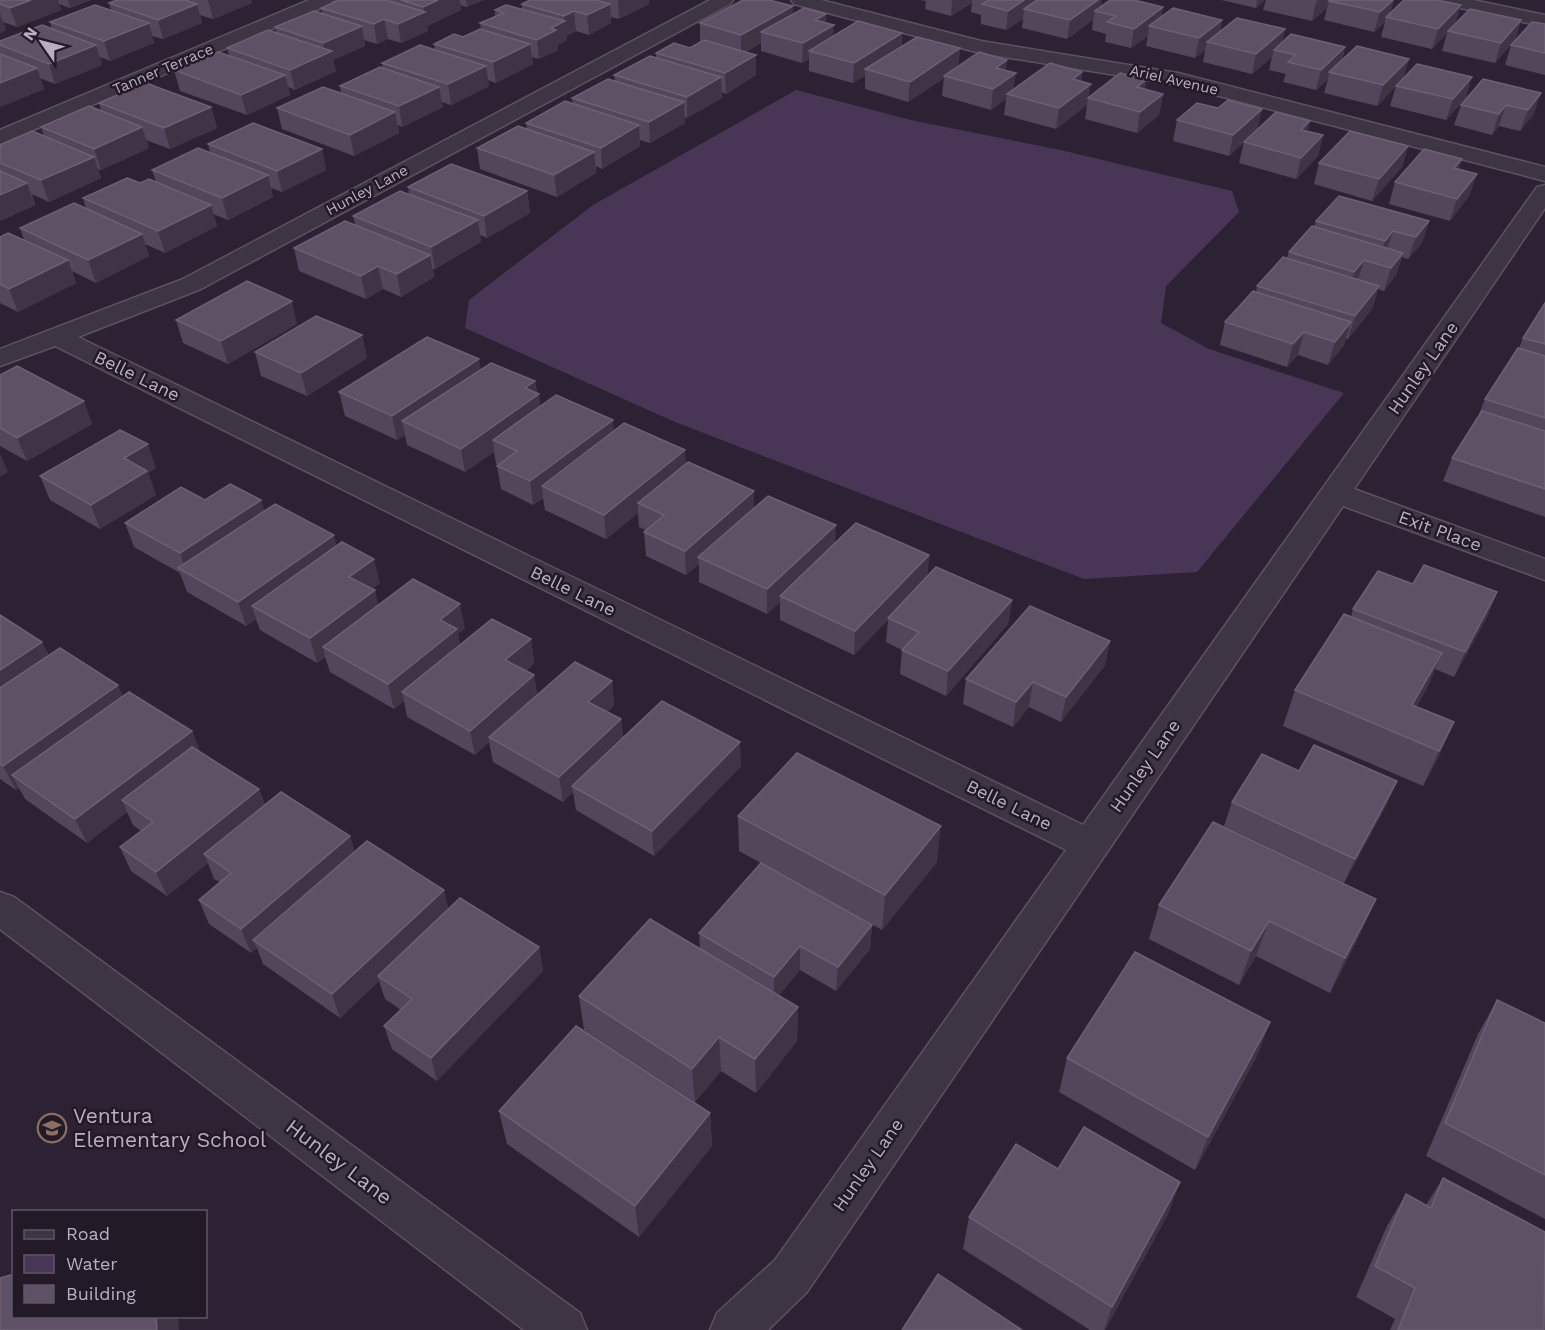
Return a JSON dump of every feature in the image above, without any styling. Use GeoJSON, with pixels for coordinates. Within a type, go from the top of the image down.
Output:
{"type":"FeatureCollection","features":[{"type":"Feature","properties":{"kind":"street","name":"Tanner Terrace"},"geometry":{"type":"LineString","coordinates":[[0,138],[325,0]]}},
{"type":"Feature","properties":{"kind":"street","name":"Hunley Lane"},"geometry":{"type":"LineString","coordinates":[[0,358],[192,284],[724,0]]}},
{"type":"Feature","properties":{"kind":"street","name":"Ariel Avenue"},"geometry":{"type":"LineString","coordinates":[[800,0],[980,47],[1178,80],[1545,174]]}},
{"type":"Feature","properties":{"kind":"street"},"geometry":{"type":"LineString","coordinates":[[1447,0],[1545,21]]}},
{"type":"Feature","properties":{"kind":"street","name":"Hunley Lane"},"geometry":{"type":"LineString","coordinates":[[734,1330],[791,1276],[1545,192]]}},
{"type":"Feature","properties":{"kind":"street","name":"Belle Lane"},"geometry":{"type":"LineString","coordinates":[[56,336],[1090,845]]}},
{"type":"Feature","properties":{"kind":"street","name":"Exit Place"},"geometry":{"type":"LineString","coordinates":[[1336,493],[1545,570]]}},
{"type":"Feature","properties":{"kind":"street","name":"Hunley Lane"},"geometry":{"type":"LineString","coordinates":[[0,908],[563,1330]]}},
{"type":"Feature","properties":{"kind":"water"},"geometry":{"type":"Polygon","coordinates":[[[796,90],[915,121],[1065,151],[1232,191],[1239,212],[1166,286],[1161,323],[1209,349],[1344,393],[1197,572],[1084,579],[675,422],[465,328],[469,300],[593,205],[796,90]]]}},
{"type":"Feature","properties":{"kind":"building"},"geometry":{"type":"Polygon","coordinates":[[[0,0],[31,0],[10,8],[0,4],[0,0]]]}},
{"type":"Feature","properties":{"kind":"building"},"geometry":{"type":"Polygon","coordinates":[[[117,0],[185,0],[197,4],[158,20],[109,3],[117,0]]]}},
{"type":"Feature","properties":{"kind":"building"},"geometry":{"type":"Polygon","coordinates":[[[339,0],[386,0],[425,12],[398,24],[384,19],[374,24],[321,8],[339,0]]]}},
{"type":"Feature","properties":{"kind":"building"},"geometry":{"type":"Polygon","coordinates":[[[401,0],[438,0],[423,7],[401,0]]]}},
{"type":"Feature","properties":{"kind":"building"},"geometry":{"type":"Polygon","coordinates":[[[530,0],[596,0],[610,4],[587,15],[574,11],[564,16],[522,4],[530,0]]]}},
{"type":"Feature","properties":{"kind":"building"},"geometry":{"type":"Polygon","coordinates":[[[743,0],[769,0],[793,6],[741,35],[700,23],[743,0]]]}},
{"type":"Feature","properties":{"kind":"building"},"geometry":{"type":"Polygon","coordinates":[[[989,0],[1024,0],[1008,11],[982,4],[989,0]]]}},
{"type":"Feature","properties":{"kind":"building"},"geometry":{"type":"Polygon","coordinates":[[[1037,0],[1098,0],[1070,20],[1024,9],[1037,0]]]}},
{"type":"Feature","properties":{"kind":"building"},"geometry":{"type":"Polygon","coordinates":[[[1110,0],[1134,0],[1163,7],[1134,29],[1107,22],[1116,16],[1095,11],[1110,0]]]}},
{"type":"Feature","properties":{"kind":"building"},"geometry":{"type":"Polygon","coordinates":[[[1330,0],[1393,0],[1380,12],[1330,0]]]}},
{"type":"Feature","properties":{"kind":"building"},"geometry":{"type":"Polygon","coordinates":[[[1404,0],[1436,0],[1461,5],[1438,29],[1386,17],[1404,0]]]}},
{"type":"Feature","properties":{"kind":"building"},"geometry":{"type":"Polygon","coordinates":[[[95,5],[149,23],[104,41],[50,22],[95,5]]]}},
{"type":"Feature","properties":{"kind":"building"},"geometry":{"type":"Polygon","coordinates":[[[506,5],[565,21],[551,28],[556,30],[537,40],[480,23],[504,13],[495,10],[506,5]]]}},
{"type":"Feature","properties":{"kind":"building"},"geometry":{"type":"Polygon","coordinates":[[[804,8],[826,14],[815,20],[834,25],[803,43],[761,32],[804,8]]]}},
{"type":"Feature","properties":{"kind":"building"},"geometry":{"type":"Polygon","coordinates":[[[1173,8],[1222,20],[1199,38],[1149,26],[1173,8]]]}},
{"type":"Feature","properties":{"kind":"building"},"geometry":{"type":"Polygon","coordinates":[[[1470,9],[1521,20],[1501,43],[1448,31],[1470,9]]]}},
{"type":"Feature","properties":{"kind":"building"},"geometry":{"type":"Polygon","coordinates":[[[314,11],[362,26],[323,43],[275,27],[314,11]]]}},
{"type":"Feature","properties":{"kind":"building"},"geometry":{"type":"Polygon","coordinates":[[[1237,18],[1285,29],[1256,54],[1207,42],[1237,18]]]}},
{"type":"Feature","properties":{"kind":"building"},"geometry":{"type":"Polygon","coordinates":[[[858,21],[902,33],[854,63],[809,51],[858,21]]]}},
{"type":"Feature","properties":{"kind":"building"},"geometry":{"type":"Polygon","coordinates":[[[1532,22],[1545,24],[1545,53],[1511,45],[1532,22]]]}},
{"type":"Feature","properties":{"kind":"building"},"geometry":{"type":"Polygon","coordinates":[[[42,25],[96,45],[49,64],[0,45],[0,41],[42,25]]]}},
{"type":"Feature","properties":{"kind":"building"},"geometry":{"type":"Polygon","coordinates":[[[480,29],[530,44],[493,62],[434,44],[454,34],[463,37],[480,29]]]}},
{"type":"Feature","properties":{"kind":"building"},"geometry":{"type":"Polygon","coordinates":[[[268,30],[332,51],[290,70],[227,48],[268,30]]]}},
{"type":"Feature","properties":{"kind":"building"},"geometry":{"type":"Polygon","coordinates":[[[1291,34],[1345,47],[1321,70],[1288,62],[1296,55],[1274,50],[1291,34]]]}},
{"type":"Feature","properties":{"kind":"building"},"geometry":{"type":"Polygon","coordinates":[[[917,37],[960,48],[910,82],[865,69],[917,37]]]}},
{"type":"Feature","properties":{"kind":"building"},"geometry":{"type":"Polygon","coordinates":[[[704,40],[756,55],[725,73],[656,53],[674,43],[690,48],[704,40]]]}},
{"type":"Feature","properties":{"kind":"building"},"geometry":{"type":"Polygon","coordinates":[[[420,45],[486,66],[448,84],[382,63],[420,45]]]}},
{"type":"Feature","properties":{"kind":"building"},"geometry":{"type":"Polygon","coordinates":[[[1357,46],[1409,59],[1383,85],[1329,72],[1357,46]]]}},
{"type":"Feature","properties":{"kind":"building"},"geometry":{"type":"Polygon","coordinates":[[[218,52],[285,75],[241,95],[174,70],[218,52]]]}},
{"type":"Feature","properties":{"kind":"building"},"geometry":{"type":"Polygon","coordinates":[[[979,52],[1007,60],[996,68],[1016,73],[993,89],[944,76],[979,52]]]}},
{"type":"Feature","properties":{"kind":"building"},"geometry":{"type":"Polygon","coordinates":[[[0,54],[37,68],[0,83],[0,54]]]}},
{"type":"Feature","properties":{"kind":"building"},"geometry":{"type":"Polygon","coordinates":[[[650,56],[721,77],[687,97],[614,75],[650,56]]]}},
{"type":"Feature","properties":{"kind":"building"},"geometry":{"type":"Polygon","coordinates":[[[1050,63],[1082,72],[1073,79],[1091,84],[1059,108],[1007,94],[1050,63]]]}},
{"type":"Feature","properties":{"kind":"building"},"geometry":{"type":"Polygon","coordinates":[[[1417,64],[1472,77],[1453,99],[1396,86],[1417,64]]]}},
{"type":"Feature","properties":{"kind":"building"},"geometry":{"type":"Polygon","coordinates":[[[380,67],[439,87],[399,106],[340,86],[380,67]]]}},
{"type":"Feature","properties":{"kind":"building"},"geometry":{"type":"Polygon","coordinates":[[[1120,73],[1146,80],[1137,87],[1163,94],[1140,112],[1088,98],[1120,73]]]}},
{"type":"Feature","properties":{"kind":"building"},"geometry":{"type":"Polygon","coordinates":[[[608,79],[684,102],[649,122],[572,98],[608,79]]]}},
{"type":"Feature","properties":{"kind":"building"},"geometry":{"type":"Polygon","coordinates":[[[1483,79],[1541,93],[1528,110],[1506,105],[1499,114],[1461,105],[1483,79]]]}},
{"type":"Feature","properties":{"kind":"building"},"geometry":{"type":"Polygon","coordinates":[[[146,83],[211,107],[164,128],[99,103],[146,83]]]}},
{"type":"Feature","properties":{"kind":"building"},"geometry":{"type":"Polygon","coordinates":[[[323,87],[395,112],[350,135],[277,108],[323,87]]]}},
{"type":"Feature","properties":{"kind":"building"},"geometry":{"type":"Polygon","coordinates":[[[1228,100],[1262,109],[1233,135],[1177,120],[1197,103],[1218,108],[1228,100]]]}},
{"type":"Feature","properties":{"kind":"building"},"geometry":{"type":"Polygon","coordinates":[[[565,101],[639,125],[601,148],[526,123],[565,101]]]}},
{"type":"Feature","properties":{"kind":"building"},"geometry":{"type":"Polygon","coordinates":[[[89,106],[142,127],[94,149],[41,127],[89,106]]]}},
{"type":"Feature","properties":{"kind":"building"},"geometry":{"type":"Polygon","coordinates":[[[1276,112],[1310,121],[1301,130],[1323,135],[1301,158],[1244,142],[1276,112]]]}},
{"type":"Feature","properties":{"kind":"building"},"geometry":{"type":"Polygon","coordinates":[[[253,123],[322,149],[277,171],[208,144],[253,123]]]}},
{"type":"Feature","properties":{"kind":"building"},"geometry":{"type":"Polygon","coordinates":[[[518,126],[594,152],[554,175],[477,148],[518,126]]]}},
{"type":"Feature","properties":{"kind":"building"},"geometry":{"type":"Polygon","coordinates":[[[32,131],[94,157],[41,180],[0,163],[0,145],[32,131]]]}},
{"type":"Feature","properties":{"kind":"building"},"geometry":{"type":"Polygon","coordinates":[[[1350,131],[1408,146],[1379,179],[1319,163],[1350,131]]]}},
{"type":"Feature","properties":{"kind":"building"},"geometry":{"type":"Polygon","coordinates":[[[198,148],[268,175],[222,198],[152,170],[198,148]]]}},
{"type":"Feature","properties":{"kind":"building"},"geometry":{"type":"Polygon","coordinates":[[[1424,149],[1462,159],[1454,168],[1477,174],[1457,199],[1395,182],[1424,149]]]}},
{"type":"Feature","properties":{"kind":"building"},"geometry":{"type":"Polygon","coordinates":[[[451,164],[527,191],[484,216],[408,187],[451,164]]]}},
{"type":"Feature","properties":{"kind":"building"},"geometry":{"type":"Polygon","coordinates":[[[0,171],[27,183],[0,195],[0,171]]]}},
{"type":"Feature","properties":{"kind":"building"},"geometry":{"type":"Polygon","coordinates":[[[127,178],[140,183],[149,179],[211,205],[158,231],[83,198],[127,178]]]}},
{"type":"Feature","properties":{"kind":"building"},"geometry":{"type":"Polygon","coordinates":[[[400,191],[478,220],[431,247],[353,216],[400,191]]]}},
{"type":"Feature","properties":{"kind":"building"},"geometry":{"type":"Polygon","coordinates":[[[1339,196],[1429,221],[1416,237],[1393,231],[1385,241],[1316,221],[1339,196]]]}},
{"type":"Feature","properties":{"kind":"building"},"geometry":{"type":"Polygon","coordinates":[[[74,203],[142,234],[88,260],[20,228],[74,203]]]}},
{"type":"Feature","properties":{"kind":"building"},"geometry":{"type":"Polygon","coordinates":[[[345,221],[430,255],[397,274],[378,266],[361,276],[294,248],[345,221]]]}},
{"type":"Feature","properties":{"kind":"building"},"geometry":{"type":"Polygon","coordinates":[[[1312,226],[1403,253],[1391,268],[1364,260],[1354,272],[1289,252],[1312,226]]]}},
{"type":"Feature","properties":{"kind":"building"},"geometry":{"type":"Polygon","coordinates":[[[8,233],[68,260],[9,289],[0,284],[0,237],[8,233]]]}},
{"type":"Feature","properties":{"kind":"building"},"geometry":{"type":"Polygon","coordinates":[[[1283,257],[1379,286],[1355,316],[1257,286],[1283,257]]]}},
{"type":"Feature","properties":{"kind":"building"},"geometry":{"type":"Polygon","coordinates":[[[247,281],[292,301],[221,341],[176,320],[247,281]]]}},
{"type":"Feature","properties":{"kind":"building"},"geometry":{"type":"Polygon","coordinates":[[[1253,291],[1351,322],[1335,342],[1304,332],[1293,344],[1225,322],[1253,291]]]}},
{"type":"Feature","properties":{"kind":"building"},"geometry":{"type":"Polygon","coordinates":[[[1545,303],[1545,344],[1523,338],[1545,303]]]}},
{"type":"Feature","properties":{"kind":"building"},"geometry":{"type":"Polygon","coordinates":[[[316,316],[362,335],[301,373],[255,352],[316,316]]]}},
{"type":"Feature","properties":{"kind":"building"},"geometry":{"type":"Polygon","coordinates":[[[427,337],[479,359],[392,416],[339,392],[427,337]]]}},
{"type":"Feature","properties":{"kind":"building"},"geometry":{"type":"Polygon","coordinates":[[[1518,348],[1545,356],[1545,418],[1485,399],[1518,348]]]}},
{"type":"Feature","properties":{"kind":"building"},"geometry":{"type":"Polygon","coordinates":[[[491,363],[535,381],[525,388],[539,394],[461,449],[402,421],[491,363]]]}},
{"type":"Feature","properties":{"kind":"building"},"geometry":{"type":"Polygon","coordinates":[[[17,366],[84,401],[17,438],[0,428],[0,375],[17,366]]]}},
{"type":"Feature","properties":{"kind":"building"},"geometry":{"type":"Polygon","coordinates":[[[556,395],[613,420],[530,481],[497,466],[517,451],[493,440],[556,395]]]}},
{"type":"Feature","properties":{"kind":"building"},"geometry":{"type":"Polygon","coordinates":[[[1482,411],[1545,431],[1545,489],[1452,458],[1482,411]]]}},
{"type":"Feature","properties":{"kind":"building"},"geometry":{"type":"Polygon","coordinates":[[[624,423],[685,450],[604,515],[542,486],[624,423]]]}},
{"type":"Feature","properties":{"kind":"building"},"geometry":{"type":"Polygon","coordinates":[[[120,430],[148,444],[124,458],[147,471],[91,505],[40,476],[120,430]]]}},
{"type":"Feature","properties":{"kind":"building"},"geometry":{"type":"Polygon","coordinates":[[[688,462],[754,491],[685,551],[644,532],[664,515],[638,503],[688,462]]]}},
{"type":"Feature","properties":{"kind":"building"},"geometry":{"type":"Polygon","coordinates":[[[230,484],[261,500],[180,553],[125,523],[181,487],[205,500],[230,484]]]}},
{"type":"Feature","properties":{"kind":"building"},"geometry":{"type":"Polygon","coordinates":[[[768,496],[836,525],[767,589],[698,557],[768,496]]]}},
{"type":"Feature","properties":{"kind":"building"},"geometry":{"type":"Polygon","coordinates":[[[275,504],[334,535],[238,602],[178,568],[275,504]]]}},
{"type":"Feature","properties":{"kind":"building"},"geometry":{"type":"Polygon","coordinates":[[[856,523],[929,555],[855,631],[780,596],[856,523]]]}},
{"type":"Feature","properties":{"kind":"building"},"geometry":{"type":"Polygon","coordinates":[[[342,542],[374,559],[349,577],[375,590],[310,638],[252,606],[342,542]]]}},
{"type":"Feature","properties":{"kind":"building"},"geometry":{"type":"Polygon","coordinates":[[[1424,565],[1497,592],[1465,652],[1353,609],[1378,571],[1413,584],[1424,565]]]}},
{"type":"Feature","properties":{"kind":"building"},"geometry":{"type":"Polygon","coordinates":[[[936,567],[1012,600],[948,671],[902,650],[919,632],[888,618],[936,567]]]}},
{"type":"Feature","properties":{"kind":"building"},"geometry":{"type":"Polygon","coordinates":[[[413,579],[460,604],[440,620],[457,629],[388,684],[323,647],[413,579]]]}},
{"type":"Feature","properties":{"kind":"building"},"geometry":{"type":"Polygon","coordinates":[[[1030,606],[1110,641],[1066,697],[1033,682],[1016,702],[966,679],[1030,606]]]}},
{"type":"Feature","properties":{"kind":"building"},"geometry":{"type":"Polygon","coordinates":[[[1344,614],[1442,653],[1412,705],[1454,722],[1439,751],[1295,690],[1344,614]]]}},
{"type":"Feature","properties":{"kind":"building"},"geometry":{"type":"Polygon","coordinates":[[[0,615],[42,642],[0,670],[0,615]]]}},
{"type":"Feature","properties":{"kind":"building"},"geometry":{"type":"Polygon","coordinates":[[[492,619],[531,639],[505,660],[534,675],[470,731],[402,692],[492,619]]]}},
{"type":"Feature","properties":{"kind":"building"},"geometry":{"type":"Polygon","coordinates":[[[60,648],[118,685],[3,766],[0,764],[0,688],[60,648]]]}},
{"type":"Feature","properties":{"kind":"building"},"geometry":{"type":"Polygon","coordinates":[[[575,662],[612,681],[588,702],[621,719],[559,777],[489,737],[575,662]]]}},
{"type":"Feature","properties":{"kind":"building"},"geometry":{"type":"Polygon","coordinates":[[[129,692],[192,731],[75,819],[12,775],[129,692]]]}},
{"type":"Feature","properties":{"kind":"building"},"geometry":{"type":"Polygon","coordinates":[[[662,701],[740,742],[652,831],[572,786],[662,701]]]}},
{"type":"Feature","properties":{"kind":"building"},"geometry":{"type":"Polygon","coordinates":[[[1314,745],[1397,781],[1355,859],[1232,802],[1262,754],[1299,771],[1314,745]]]}},
{"type":"Feature","properties":{"kind":"building"},"geometry":{"type":"Polygon","coordinates":[[[192,747],[259,789],[156,872],[120,847],[153,822],[122,800],[192,747]]]}},
{"type":"Feature","properties":{"kind":"building"},"geometry":{"type":"Polygon","coordinates":[[[797,753],[941,826],[885,895],[738,816],[797,753]]]}},
{"type":"Feature","properties":{"kind":"building"},"geometry":{"type":"Polygon","coordinates":[[[281,792],[350,836],[241,929],[199,900],[231,873],[204,854],[281,792]]]}},
{"type":"Feature","properties":{"kind":"building"},"geometry":{"type":"Polygon","coordinates":[[[1213,822],[1376,899],[1345,958],[1269,921],[1251,951],[1159,905],[1213,822]]]}},
{"type":"Feature","properties":{"kind":"building"},"geometry":{"type":"Polygon","coordinates":[[[367,841],[444,890],[332,994],[253,940],[367,841]]]}},
{"type":"Feature","properties":{"kind":"building"},"geometry":{"type":"Polygon","coordinates":[[[761,863],[872,925],[838,967],[800,946],[774,977],[699,933],[761,863]]]}},
{"type":"Feature","properties":{"kind":"building"},"geometry":{"type":"Polygon","coordinates":[[[460,898],[539,947],[431,1058],[384,1026],[412,999],[378,976],[460,898]]]}},
{"type":"Feature","properties":{"kind":"building"},"geometry":{"type":"Polygon","coordinates":[[[650,919],[798,1007],[755,1059],[719,1037],[692,1069],[579,996],[650,919]]]}},
{"type":"Feature","properties":{"kind":"building"},"geometry":{"type":"Polygon","coordinates":[[[1135,952],[1270,1022],[1208,1137],[1067,1058],[1135,952]]]}},
{"type":"Feature","properties":{"kind":"building"},"geometry":{"type":"Polygon","coordinates":[[[1497,1000],[1545,1023],[1545,1175],[1445,1123],[1497,1000]]]}},
{"type":"Feature","properties":{"kind":"building"},"geometry":{"type":"Polygon","coordinates":[[[576,1026],[710,1113],[635,1206],[499,1111],[576,1026]]]}},
{"type":"Feature","properties":{"kind":"building"},"geometry":{"type":"Polygon","coordinates":[[[1084,1127],[1180,1182],[1112,1307],[969,1217],[1016,1144],[1058,1169],[1084,1127]]]}},
{"type":"Feature","properties":{"kind":"building"},"geometry":{"type":"Polygon","coordinates":[[[1443,1178],[1545,1232],[1544,1330],[1398,1330],[1415,1288],[1375,1266],[1406,1194],[1431,1208],[1443,1178]]]}},
{"type":"Feature","properties":{"kind":"building"},"geometry":{"type":"Polygon","coordinates":[[[938,1274],[1022,1330],[902,1330],[938,1274]]]}},
{"type":"Feature","properties":{"kind":"building"},"geometry":{"type":"Polygon","coordinates":[[[12,1275],[12,1318],[156,1318],[157,1330],[0,1330],[0,1278],[12,1275]]]}},
{"type":"Feature","properties":{"kind":"place","name":"Ventura Elementary School"},"geometry":{"type":"Point","coordinates":[52,1128]}}]}
